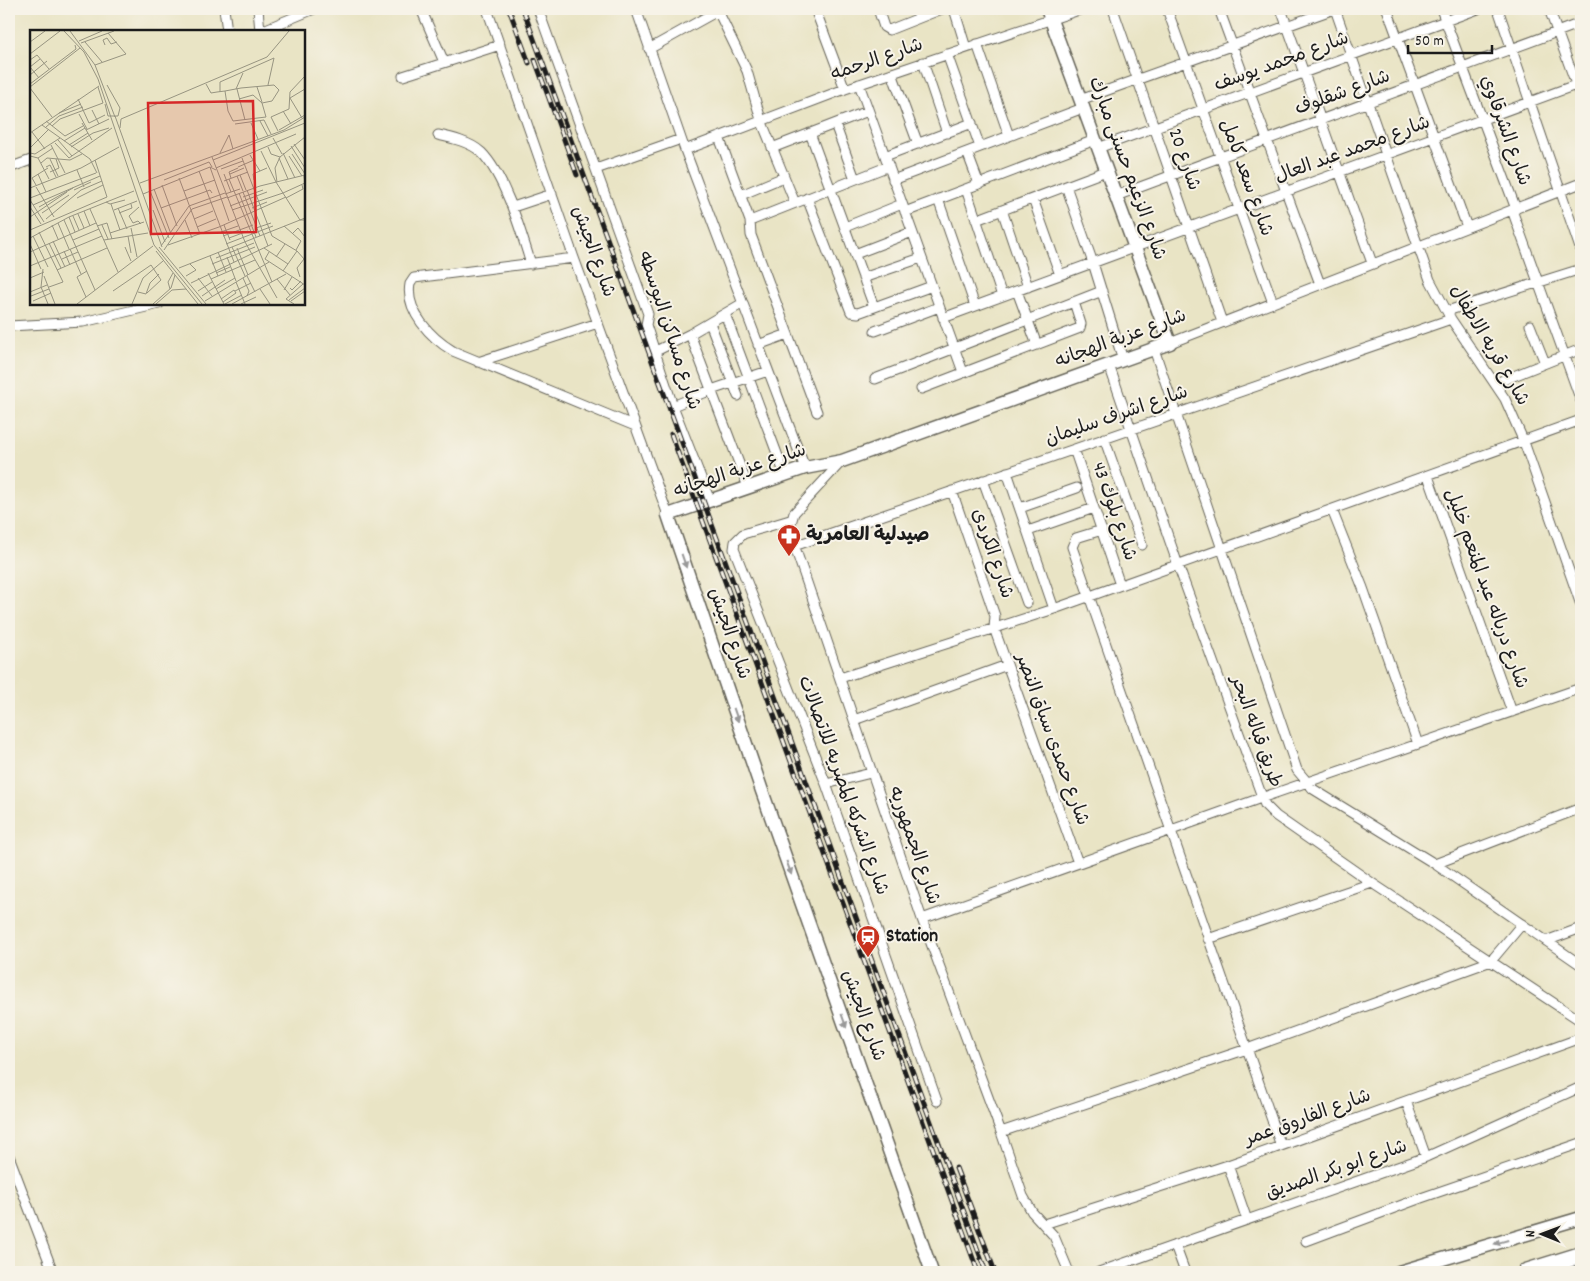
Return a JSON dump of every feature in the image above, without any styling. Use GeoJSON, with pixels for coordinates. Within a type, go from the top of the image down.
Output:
{"type":"FeatureCollection","features":[{"type":"Feature","properties":{"kind":"highway"},"geometry":{"type":"LineString","coordinates":[[1526,1272],[1581,1255]]}},
{"type":"Feature","properties":{"kind":"street"},"geometry":{"type":"LineString","coordinates":[[224,9],[227,30]]}},
{"type":"Feature","properties":{"kind":"street"},"geometry":{"type":"LineString","coordinates":[[258,9],[261,30]]}},
{"type":"Feature","properties":{"kind":"street"},"geometry":{"type":"LineString","coordinates":[[263,30],[314,9]]}},
{"type":"Feature","properties":{"kind":"street"},"geometry":{"type":"LineString","coordinates":[[421,9],[444,62]]}},
{"type":"Feature","properties":{"kind":"street","name":"شارع الجيش"},"geometry":{"type":"LineString","coordinates":[[487,9],[574,258],[668,515],[762,792],[932,1272]]}},
{"type":"Feature","properties":{"kind":"street","name":"شارع مساكن البوسطه"},"geometry":{"type":"LineString","coordinates":[[538,9],[648,314],[646,325],[654,352],[710,501]]}},
{"type":"Feature","properties":{"kind":"street"},"geometry":{"type":"LineString","coordinates":[[636,9],[685,150],[805,468]]}},
{"type":"Feature","properties":{"kind":"street"},"geometry":{"type":"LineString","coordinates":[[815,9],[845,89]]}},
{"type":"Feature","properties":{"kind":"street"},"geometry":{"type":"LineString","coordinates":[[878,9],[884,27],[888,30],[942,9]]}},
{"type":"Feature","properties":{"kind":"street"},"geometry":{"type":"LineString","coordinates":[[954,9],[966,48]]}},
{"type":"Feature","properties":{"kind":"street","name":"شارع الرحمه"},"geometry":{"type":"LineString","coordinates":[[685,150],[845,89],[977,44],[1049,14],[1082,9]]}},
{"type":"Feature","properties":{"kind":"street","name":"شارع 20"},"geometry":{"type":"LineString","coordinates":[[1113,9],[1222,322]]}},
{"type":"Feature","properties":{"kind":"street","name":"شارع سعد كامل"},"geometry":{"type":"LineString","coordinates":[[1167,9],[1273,303]]}},
{"type":"Feature","properties":{"kind":"street"},"geometry":{"type":"LineString","coordinates":[[1219,9],[1320,284]]}},
{"type":"Feature","properties":{"kind":"street"},"geometry":{"type":"LineString","coordinates":[[1281,9],[1372,263]]}},
{"type":"Feature","properties":{"kind":"street"},"geometry":{"type":"LineString","coordinates":[[893,180],[1009,136],[1138,80],[1334,9]]}},
{"type":"Feature","properties":{"kind":"street","name":"شارع قريه الاطفال"},"geometry":{"type":"LineString","coordinates":[[1334,9],[1430,280],[1449,315],[1496,383],[1524,442],[1581,605]]}},
{"type":"Feature","properties":{"kind":"street"},"geometry":{"type":"LineString","coordinates":[[1387,9],[1467,227]]}},
{"type":"Feature","properties":{"kind":"street","name":"شارع الشرقاوي"},"geometry":{"type":"LineString","coordinates":[[1441,9],[1483,120],[1537,282],[1581,401]]}},
{"type":"Feature","properties":{"kind":"street","name":"شارع محمد يوسف"},"geometry":{"type":"LineString","coordinates":[[845,227],[938,199],[1096,144],[1154,127],[1478,9]]}},
{"type":"Feature","properties":{"kind":"street"},"geometry":{"type":"LineString","coordinates":[[1498,9],[1532,102],[1581,251]]}},
{"type":"Feature","properties":{"kind":"street"},"geometry":{"type":"LineString","coordinates":[[1549,9],[1579,84],[1581,98]]}},
{"type":"Feature","properties":{"kind":"street"},"geometry":{"type":"LineString","coordinates":[[649,49],[720,10],[747,71],[772,148],[795,203]]}},
{"type":"Feature","properties":{"kind":"street","name":"شارع الزعيم حسنى مبارك"},"geometry":{"type":"LineString","coordinates":[[1049,14],[1170,342]]}},
{"type":"Feature","properties":{"kind":"street","name":"شارع شقلوف"},"geometry":{"type":"LineString","coordinates":[[1116,196],[1581,23]]}},
{"type":"Feature","properties":{"kind":"street"},"geometry":{"type":"LineString","coordinates":[[977,44],[1009,136]]}},
{"type":"Feature","properties":{"kind":"street"},"geometry":{"type":"LineString","coordinates":[[404,76],[500,45]]}},
{"type":"Feature","properties":{"kind":"street"},"geometry":{"type":"LineString","coordinates":[[947,54],[980,147]]}},
{"type":"Feature","properties":{"kind":"street"},"geometry":{"type":"LineString","coordinates":[[923,62],[947,133]]}},
{"type":"Feature","properties":{"kind":"street"},"geometry":{"type":"LineString","coordinates":[[892,73],[918,144]]}},
{"type":"Feature","properties":{"kind":"street"},"geometry":{"type":"LineString","coordinates":[[859,84],[963,372]]}},
{"type":"Feature","properties":{"kind":"street","name":"شارع محمد عبد العال"},"geometry":{"type":"LineString","coordinates":[[943,318],[1579,84]]}},
{"type":"Feature","properties":{"kind":"street"},"geometry":{"type":"LineString","coordinates":[[772,148],[868,111]]}},
{"type":"Feature","properties":{"kind":"street"},"geometry":{"type":"LineString","coordinates":[[885,156],[972,123]]}},
{"type":"Feature","properties":{"kind":"street"},"geometry":{"type":"LineString","coordinates":[[835,124],[856,179]]}},
{"type":"Feature","properties":{"kind":"street"},"geometry":{"type":"LineString","coordinates":[[810,133],[874,307]]}},
{"type":"Feature","properties":{"kind":"street"},"geometry":{"type":"LineString","coordinates":[[438,135],[462,141],[480,151],[489,163],[513,207],[531,264]]}},
{"type":"Feature","properties":{"kind":"street"},"geometry":{"type":"LineString","coordinates":[[719,137],[750,221],[751,235],[817,412]]}},
{"type":"Feature","properties":{"kind":"street"},"geometry":{"type":"LineString","coordinates":[[596,169],[681,139]]}},
{"type":"Feature","properties":{"kind":"street"},"geometry":{"type":"LineString","coordinates":[[968,152],[979,184]]}},
{"type":"Feature","properties":{"kind":"street"},"geometry":{"type":"LineString","coordinates":[[9,168],[30,160]]}},
{"type":"Feature","properties":{"kind":"street"},"geometry":{"type":"LineString","coordinates":[[750,221],[888,166]]}},
{"type":"Feature","properties":{"kind":"street"},"geometry":{"type":"LineString","coordinates":[[976,220],[1106,171]]}},
{"type":"Feature","properties":{"kind":"street"},"geometry":{"type":"LineString","coordinates":[[741,196],[784,177]]}},
{"type":"Feature","properties":{"kind":"street","name":"شارع عزبة الهجانه"},"geometry":{"type":"LineString","coordinates":[[668,515],[805,468],[842,461],[1154,349],[1581,183]]}},
{"type":"Feature","properties":{"kind":"street"},"geometry":{"type":"LineString","coordinates":[[1066,186],[1093,262],[1123,360]]}},
{"type":"Feature","properties":{"kind":"street"},"geometry":{"type":"LineString","coordinates":[[966,189],[1002,296]]}},
{"type":"Feature","properties":{"kind":"street"},"geometry":{"type":"LineString","coordinates":[[513,207],[552,194]]}},
{"type":"Feature","properties":{"kind":"street"},"geometry":{"type":"LineString","coordinates":[[807,198],[850,311],[856,313],[932,286]]}},
{"type":"Feature","properties":{"kind":"street"},"geometry":{"type":"LineString","coordinates":[[938,199],[975,306]]}},
{"type":"Feature","properties":{"kind":"street"},"geometry":{"type":"LineString","coordinates":[[1033,199],[1060,275]]}},
{"type":"Feature","properties":{"kind":"street"},"geometry":{"type":"LineString","coordinates":[[1002,210],[1028,286]]}},
{"type":"Feature","properties":{"kind":"street"},"geometry":{"type":"LineString","coordinates":[[854,254],[912,232]]}},
{"type":"Feature","properties":{"kind":"street"},"geometry":{"type":"LineString","coordinates":[[574,258],[418,277],[410,284],[410,301],[421,321],[435,338],[453,351],[635,426]]}},
{"type":"Feature","properties":{"kind":"street"},"geometry":{"type":"LineString","coordinates":[[863,278],[922,258]]}},
{"type":"Feature","properties":{"kind":"street","name":"شارع اشرف سليمان"},"geometry":{"type":"LineString","coordinates":[[794,546],[1131,429],[1537,282],[1581,269]]}},
{"type":"Feature","properties":{"kind":"street"},"geometry":{"type":"LineString","coordinates":[[1017,291],[1036,345]]}},
{"type":"Feature","properties":{"kind":"street"},"geometry":{"type":"LineString","coordinates":[[875,379],[1102,291]]}},
{"type":"Feature","properties":{"kind":"street"},"geometry":{"type":"LineString","coordinates":[[921,389],[1080,328],[1081,324],[1074,302]]}},
{"type":"Feature","properties":{"kind":"street"},"geometry":{"type":"LineString","coordinates":[[654,352],[690,334],[743,303]]}},
{"type":"Feature","properties":{"kind":"street"},"geometry":{"type":"LineString","coordinates":[[9,326],[83,322],[155,305]]}},
{"type":"Feature","properties":{"kind":"street"},"geometry":{"type":"LineString","coordinates":[[875,331],[939,307]]}},
{"type":"Feature","properties":{"kind":"street"},"geometry":{"type":"LineString","coordinates":[[725,314],[785,475]]}},
{"type":"Feature","properties":{"kind":"street"},"geometry":{"type":"LineString","coordinates":[[710,322],[738,396]]}},
{"type":"Feature","properties":{"kind":"street"},"geometry":{"type":"LineString","coordinates":[[478,362],[598,324]]}},
{"type":"Feature","properties":{"kind":"street"},"geometry":{"type":"LineString","coordinates":[[1530,324],[1545,364]]}},
{"type":"Feature","properties":{"kind":"street"},"geometry":{"type":"LineString","coordinates":[[690,334],[748,487]]}},
{"type":"Feature","properties":{"kind":"street"},"geometry":{"type":"LineString","coordinates":[[758,345],[788,334]]}},
{"type":"Feature","properties":{"kind":"street","name":"طريق قباله البحر"},"geometry":{"type":"LineString","coordinates":[[1154,349],[1298,770],[1307,783],[1435,864],[1581,965]]}},
{"type":"Feature","properties":{"kind":"street"},"geometry":{"type":"LineString","coordinates":[[1496,383],[1581,349]]}},
{"type":"Feature","properties":{"kind":"street","name":"طريق قباله البحر"},"geometry":{"type":"LineString","coordinates":[[1109,365],[1261,798],[1276,816],[1372,883],[1581,1021]]}},
{"type":"Feature","properties":{"kind":"street"},"geometry":{"type":"LineString","coordinates":[[673,406],[711,390],[768,371]]}},
{"type":"Feature","properties":{"kind":"street"},"geometry":{"type":"LineString","coordinates":[[840,678],[1054,609],[1581,420]]}},
{"type":"Feature","properties":{"kind":"street"},"geometry":{"type":"LineString","coordinates":[[1104,438],[1142,545]]}},
{"type":"Feature","properties":{"kind":"street","name":"شارع بلوك 43"},"geometry":{"type":"LineString","coordinates":[[1074,449],[1120,585]]}},
{"type":"Feature","properties":{"kind":"street"},"geometry":{"type":"LineString","coordinates":[[790,520],[794,513],[842,461]]}},
{"type":"Feature","properties":{"kind":"street"},"geometry":{"type":"LineString","coordinates":[[1007,472],[1054,609]]}},
{"type":"Feature","properties":{"kind":"street","name":"شارع درباله عبد المنعم خليل"},"geometry":{"type":"LineString","coordinates":[[1428,476],[1512,712]]}},
{"type":"Feature","properties":{"kind":"street"},"geometry":{"type":"LineString","coordinates":[[984,480],[1027,603]]}},
{"type":"Feature","properties":{"kind":"street"},"geometry":{"type":"LineString","coordinates":[[1020,508],[1077,488]]}},
{"type":"Feature","properties":{"kind":"street","name":"شارع الكردى"},"geometry":{"type":"LineString","coordinates":[[952,491],[995,616],[994,628]]}},
{"type":"Feature","properties":{"kind":"street"},"geometry":{"type":"LineString","coordinates":[[1028,531],[1094,508]]}},
{"type":"Feature","properties":{"kind":"street"},"geometry":{"type":"LineString","coordinates":[[1332,510],[1363,588],[1418,744]]}},
{"type":"Feature","properties":{"kind":"street","name":"شارع الجمهوريه"},"geometry":{"type":"LineString","coordinates":[[790,520],[789,530],[794,546],[871,773],[922,919],[1027,1205],[1054,1236],[1069,1272]]}},
{"type":"Feature","properties":{"kind":"street","name":"شارع الشركه المصريه للاتصالات"},"geometry":{"type":"LineString","coordinates":[[790,520],[742,534],[735,542],[734,549],[826,784],[937,1101]]}},
{"type":"Feature","properties":{"kind":"street"},"geometry":{"type":"LineString","coordinates":[[1102,530],[1076,538],[1072,544],[1088,597],[1281,1146]]}},
{"type":"Feature","properties":{"kind":"street","name":"شارع حمدى سباق النصر"},"geometry":{"type":"LineString","coordinates":[[994,628],[1078,863]]}},
{"type":"Feature","properties":{"kind":"street"},"geometry":{"type":"LineString","coordinates":[[854,720],[1007,665]]}},
{"type":"Feature","properties":{"kind":"street"},"geometry":{"type":"LineString","coordinates":[[922,919],[1261,798],[1581,688]]}},
{"type":"Feature","properties":{"kind":"street"},"geometry":{"type":"LineString","coordinates":[[826,784],[871,773]]}},
{"type":"Feature","properties":{"kind":"street"},"geometry":{"type":"LineString","coordinates":[[1435,864],[1581,808]]}},
{"type":"Feature","properties":{"kind":"street"},"geometry":{"type":"LineString","coordinates":[[1208,939],[1372,883]]}},
{"type":"Feature","properties":{"kind":"street"},"geometry":{"type":"LineString","coordinates":[[1001,1132],[1247,1048],[1491,961],[1522,924]]}},
{"type":"Feature","properties":{"kind":"street"},"geometry":{"type":"LineString","coordinates":[[1546,941],[1581,928]]}},
{"type":"Feature","properties":{"kind":"street","name":"شارع الفاروق عمر"},"geometry":{"type":"LineString","coordinates":[[1044,1224],[1228,1165],[1581,1038]]}},
{"type":"Feature","properties":{"kind":"street","name":"شارع ابو بكر الصديق"},"geometry":{"type":"LineString","coordinates":[[1099,1272],[1426,1157],[1581,1087]]}},
{"type":"Feature","properties":{"kind":"street"},"geometry":{"type":"LineString","coordinates":[[1406,1101],[1426,1157]]}},
{"type":"Feature","properties":{"kind":"street"},"geometry":{"type":"LineString","coordinates":[[1306,1241],[1421,1198],[1581,1143]]}},
{"type":"Feature","properties":{"kind":"street"},"geometry":{"type":"LineString","coordinates":[[9,1156],[53,1272]]}},
{"type":"Feature","properties":{"kind":"street"},"geometry":{"type":"LineString","coordinates":[[1228,1165],[1247,1220]]}},
{"type":"Feature","properties":{"kind":"street"},"geometry":{"type":"LineString","coordinates":[[1399,1272],[1581,1218]]}},
{"type":"Feature","properties":{"kind":"street"},"geometry":{"type":"LineString","coordinates":[[1175,1245],[1186,1272]]}},
{"type":"Feature","properties":{"kind":"railway"},"geometry":{"type":"LineString","coordinates":[[509,9],[529,63]]}},
{"type":"Feature","properties":{"kind":"railway"},"geometry":{"type":"LineString","coordinates":[[523,9],[986,1272]]}},
{"type":"Feature","properties":{"kind":"railway"},"geometry":{"type":"LineString","coordinates":[[535,60],[577,175]]}},
{"type":"Feature","properties":{"kind":"railway"},"geometry":{"type":"LineString","coordinates":[[671,434],[978,1272]]}},
{"type":"Feature","properties":{"kind":"railway"},"geometry":{"type":"LineString","coordinates":[[956,1168],[995,1272]]}},
{"type":"Feature","properties":{"kind":"place","name":"صيدلية العامرية"},"geometry":{"type":"Point","coordinates":[789,557]}},
{"type":"Feature","properties":{"kind":"place","name":"Station"},"geometry":{"type":"Point","coordinates":[868,958]}}]}
